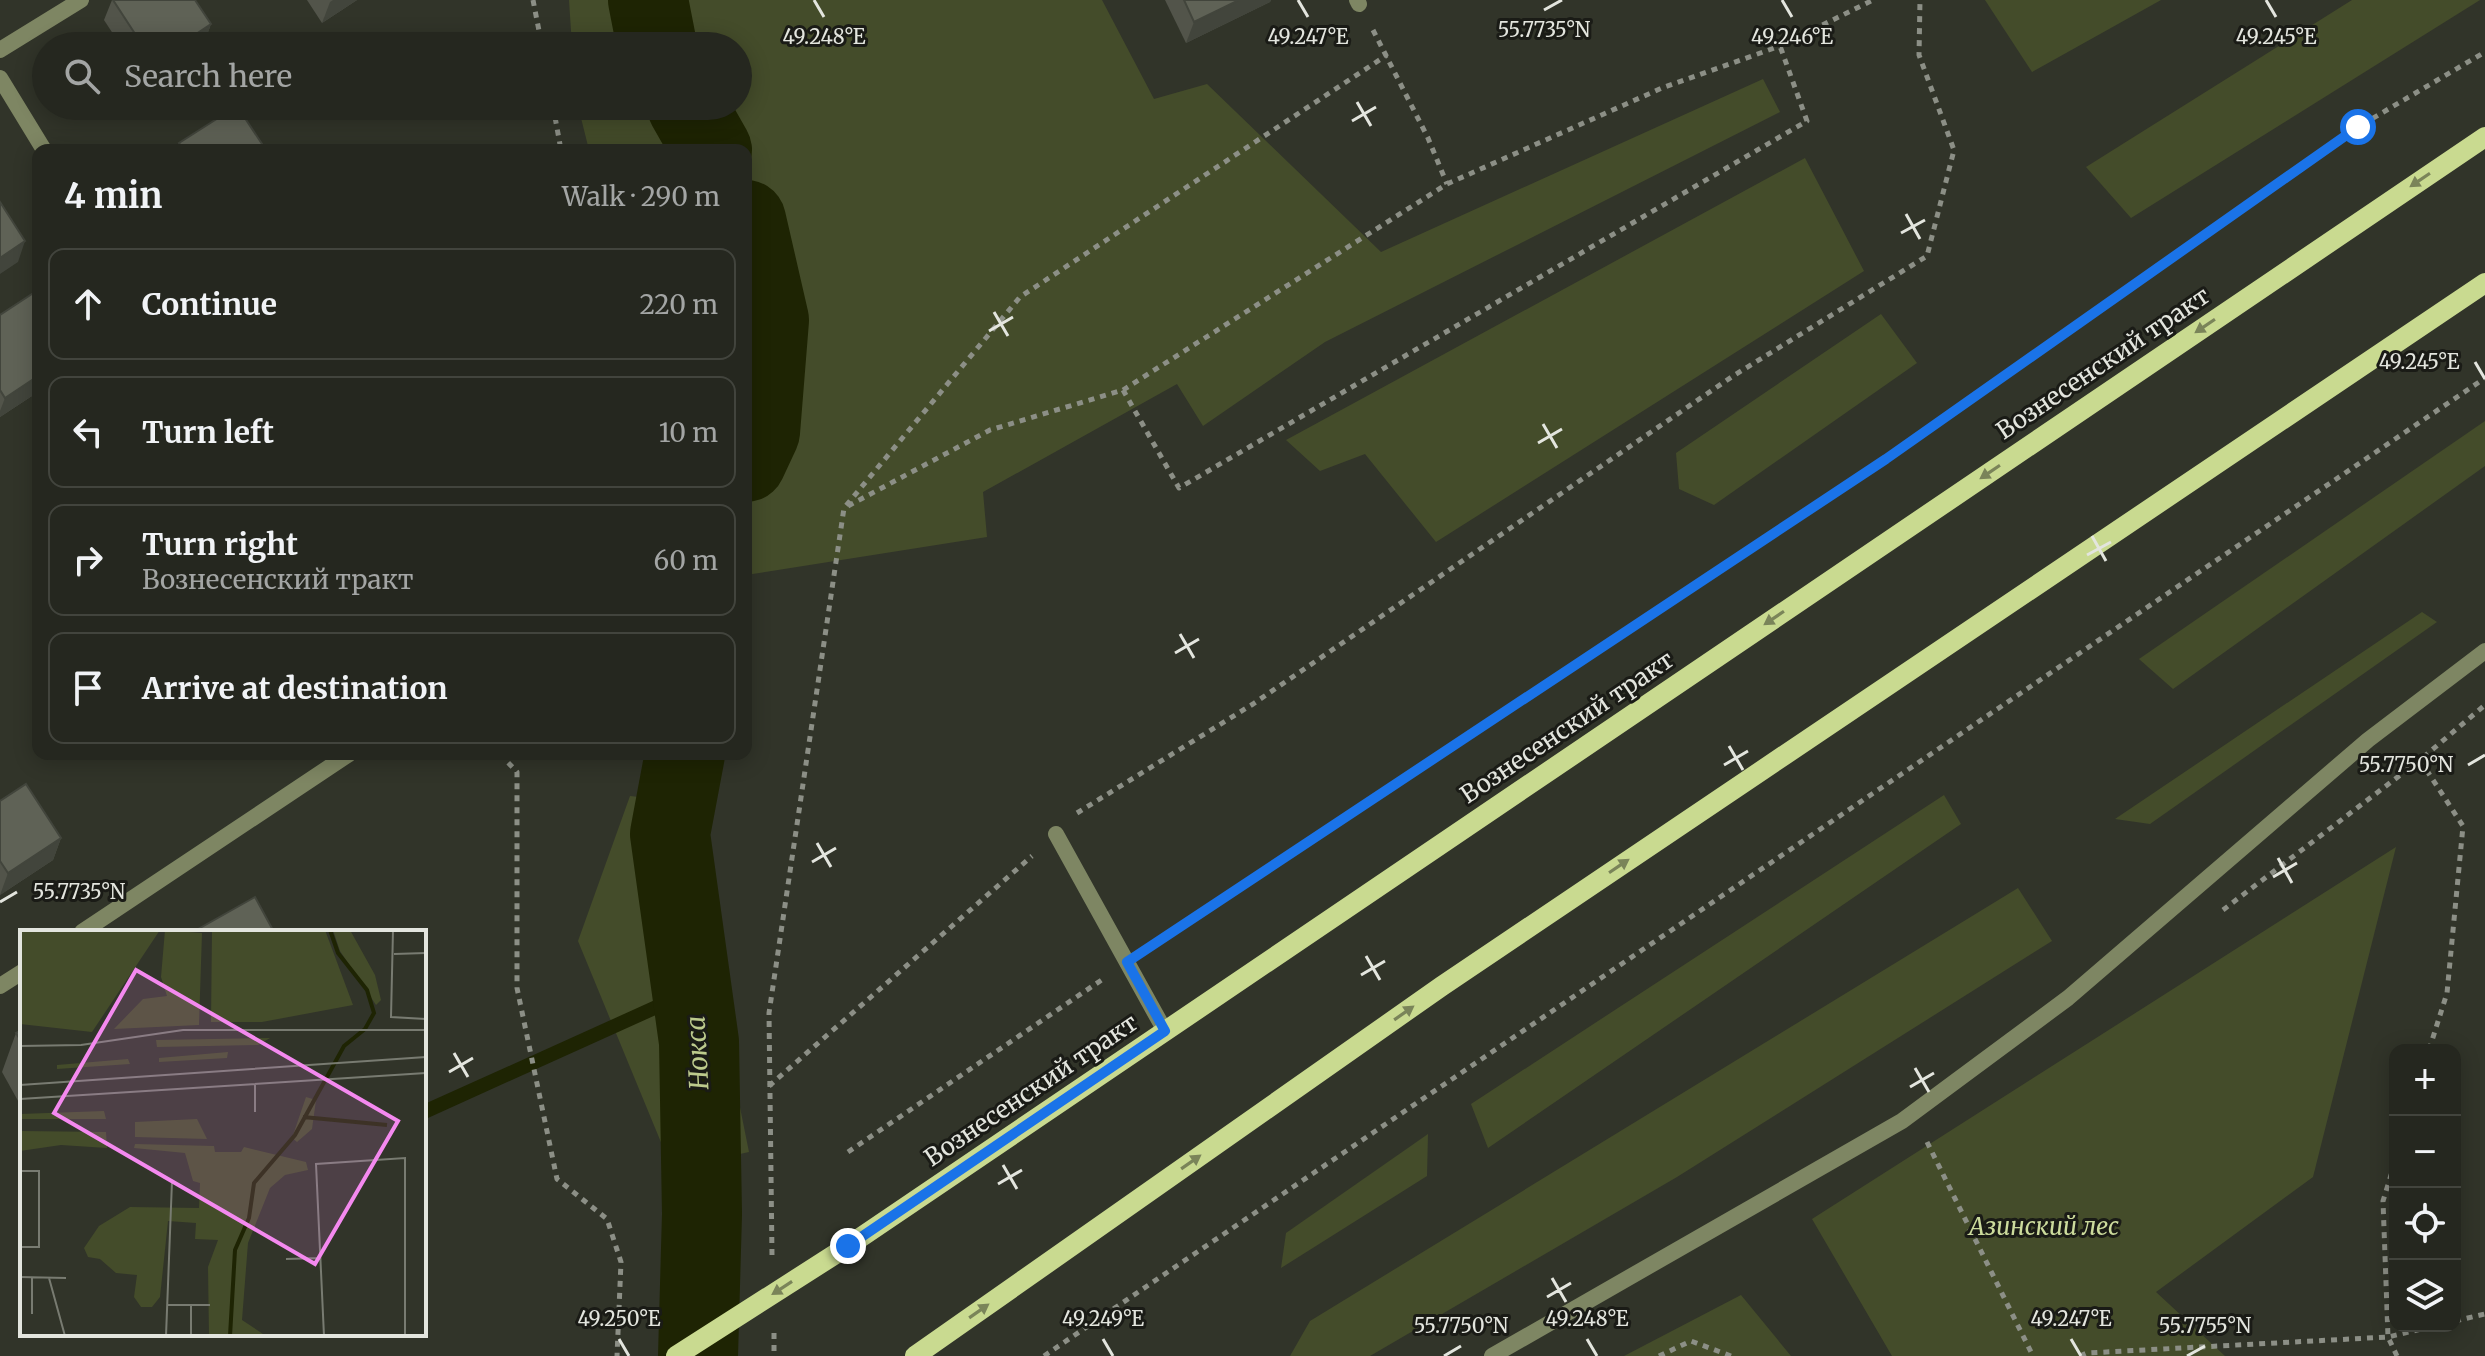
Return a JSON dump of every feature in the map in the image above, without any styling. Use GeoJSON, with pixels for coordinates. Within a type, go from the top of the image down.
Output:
{"type":"FeatureCollection","features":[{"type":"Feature","properties":{"kind":"main road","name":"Вознесенский тракт"},"geometry":{"type":"LineString","coordinates":[[676,1356],[848,1246],[2485,137]]}},
{"type":"Feature","properties":{"kind":"main road"},"geometry":{"type":"LineString","coordinates":[[915,1356],[1442,986],[2485,283]]}},
{"type":"Feature","properties":{"kind":"street"},"geometry":{"type":"LineString","coordinates":[[0,50],[81,0]]}},
{"type":"Feature","properties":{"kind":"street"},"geometry":{"type":"LineString","coordinates":[[0,78],[40,144]]}},
{"type":"Feature","properties":{"kind":"street"},"geometry":{"type":"LineString","coordinates":[[1492,1356],[1902,1121],[2068,998],[2368,740],[2485,651]]}},
{"type":"Feature","properties":{"kind":"street"},"geometry":{"type":"LineString","coordinates":[[85,930],[340,760]]}},
{"type":"Feature","properties":{"kind":"street"},"geometry":{"type":"LineString","coordinates":[[1056,834],[1165,1031]]}},
{"type":"Feature","properties":{"kind":"street"},"geometry":{"type":"LineString","coordinates":[[0,986],[20,973]]}},
{"type":"Feature","properties":{"kind":"path"},"geometry":{"type":"LineString","coordinates":[[533,0],[539,32]]}},
{"type":"Feature","properties":{"kind":"path"},"geometry":{"type":"LineString","coordinates":[[844,508],[990,430],[1123,390],[1447,184],[1662,88],[1780,46],[1873,0]]}},
{"type":"Feature","properties":{"kind":"path"},"geometry":{"type":"LineString","coordinates":[[769,1086],[1009,879],[1077,813],[1253,704],[1733,376],[1927,256],[1954,150],[1919,55],[1920,0]]}},
{"type":"Feature","properties":{"kind":"path"},"geometry":{"type":"LineString","coordinates":[[1358,2],[1428,138],[1447,184]]}},
{"type":"Feature","properties":{"kind":"path"},"geometry":{"type":"LineString","coordinates":[[1123,390],[1179,488],[1807,121],[1780,46]]}},
{"type":"Feature","properties":{"kind":"path"},"geometry":{"type":"LineString","coordinates":[[848,1152],[1127,962],[1886,459],[2358,127],[2485,52]]}},
{"type":"Feature","properties":{"kind":"path"},"geometry":{"type":"LineString","coordinates":[[772,1261],[769,1013],[844,508],[1020,297],[1387,55]]}},
{"type":"Feature","properties":{"kind":"path"},"geometry":{"type":"LineString","coordinates":[[556,120],[560,144]]}},
{"type":"Feature","properties":{"kind":"path"},"geometry":{"type":"LineString","coordinates":[[1044,1356],[2485,378]]}},
{"type":"Feature","properties":{"kind":"path"},"geometry":{"type":"LineString","coordinates":[[506,760],[517,772],[517,988],[557,1179],[607,1219],[621,1262],[617,1356]]}},
{"type":"Feature","properties":{"kind":"path"},"geometry":{"type":"LineString","coordinates":[[2420,760],[2463,826],[2447,993],[2431,1044]]}},
{"type":"Feature","properties":{"kind":"path"},"geometry":{"type":"LineString","coordinates":[[1924,1138],[2033,1356]]}},
{"type":"Feature","properties":{"kind":"path"},"geometry":{"type":"LineString","coordinates":[[2389,1182],[2383,1201],[2388,1337],[2397,1356]]}},
{"type":"Feature","properties":{"kind":"path"},"geometry":{"type":"LineString","coordinates":[[2461,1320],[2485,1314]]}},
{"type":"Feature","properties":{"kind":"path"},"geometry":{"type":"LineString","coordinates":[[774,1324],[774,1356]]}},
{"type":"Feature","properties":{"kind":"path"},"geometry":{"type":"LineString","coordinates":[[2080,1356],[2087,1353],[2388,1337],[2409,1332]]}},
{"type":"Feature","properties":{"kind":"path"},"geometry":{"type":"LineString","coordinates":[[1659,1356],[1691,1341],[1731,1356]]}},
{"type":"Feature","properties":{"kind":"green space"},"geometry":{"type":"Polygon","coordinates":[[[569,0],[1102,0],[1154,99],[1207,84],[1381,252],[1763,79],[1780,112],[1325,342],[1203,426],[1177,384],[983,492],[987,537],[752,574],[752,144],[588,144],[582,120],[752,120],[752,32],[571,32],[569,0]]]}},
{"type":"Feature","properties":{"kind":"green space"},"geometry":{"type":"Polygon","coordinates":[[[1985,0],[2161,0],[2032,72],[1985,0]]]}},
{"type":"Feature","properties":{"kind":"green space"},"geometry":{"type":"Polygon","coordinates":[[[2352,0],[2480,0],[2131,218],[2086,167],[2352,0]]]}},
{"type":"Feature","properties":{"kind":"green space"},"geometry":{"type":"Polygon","coordinates":[[[1805,158],[1864,271],[1436,542],[1365,454],[1320,471],[1286,440],[1805,158]]]}},
{"type":"Feature","properties":{"kind":"green space"},"geometry":{"type":"Polygon","coordinates":[[[1881,314],[1917,363],[1714,505],[1679,489],[1676,453],[1881,314]]]}},
{"type":"Feature","properties":{"kind":"green space"},"geometry":{"type":"Polygon","coordinates":[[[2485,421],[2485,466],[2173,689],[2139,659],[2485,421]]]}},
{"type":"Feature","properties":{"kind":"green space"},"geometry":{"type":"Polygon","coordinates":[[[2422,612],[2437,622],[2150,824],[2115,819],[2422,612]]]}},
{"type":"Feature","properties":{"kind":"green space"},"geometry":{"type":"Polygon","coordinates":[[[1944,795],[1961,824],[1488,1148],[1471,1104],[1944,795]]]}},
{"type":"Feature","properties":{"kind":"green space"},"geometry":{"type":"Polygon","coordinates":[[[630,796],[685,802],[712,910],[721,1013],[749,1152],[672,1169],[578,941],[630,796]]]}},
{"type":"Feature","properties":{"kind":"green space","name":"Азинский лес"},"geometry":{"type":"Polygon","coordinates":[[[2396,847],[2313,1177],[2156,1292],[2225,1356],[1892,1356],[1812,1219],[2396,847]]]}},
{"type":"Feature","properties":{"kind":"green space"},"geometry":{"type":"Polygon","coordinates":[[[2018,888],[2052,941],[1677,1177],[1370,1356],[1290,1356],[1310,1321],[2018,888]]]}},
{"type":"Feature","properties":{"kind":"green space"},"geometry":{"type":"Polygon","coordinates":[[[1428,1134],[1427,1176],[1281,1268],[1286,1233],[1428,1134]]]}},
{"type":"Feature","properties":{"kind":"green space"},"geometry":{"type":"Polygon","coordinates":[[[1741,1295],[1791,1356],[1624,1356],[1741,1295]]]}},
{"type":"Feature","properties":{"kind":"building"},"geometry":{"type":"Polygon","coordinates":[[[113,0],[195,0],[211,24],[199,32],[134,32],[113,0]]]}},
{"type":"Feature","properties":{"kind":"building"},"geometry":{"type":"Polygon","coordinates":[[[1184,0],[1239,0],[1194,22],[1184,0]]]}},
{"type":"Feature","properties":{"kind":"building"},"geometry":{"type":"Polygon","coordinates":[[[215,120],[246,120],[262,144],[180,144],[215,120]]]}},
{"type":"Feature","properties":{"kind":"building"},"geometry":{"type":"Polygon","coordinates":[[[0,202],[25,241],[0,258],[0,202]]]}},
{"type":"Feature","properties":{"kind":"building"},"geometry":{"type":"Polygon","coordinates":[[[32,294],[32,380],[5,398],[0,390],[0,315],[32,294]]]}},
{"type":"Feature","properties":{"kind":"building"},"geometry":{"type":"Polygon","coordinates":[[[26,784],[61,838],[8,873],[0,861],[0,801],[26,784]]]}},
{"type":"Feature","properties":{"kind":"building"},"geometry":{"type":"Polygon","coordinates":[[[255,897],[273,930],[197,930],[255,897]]]}},
{"type":"Feature","properties":{"kind":"waterway","name":"Нокса"},"geometry":{"type":"LineString","coordinates":[[648,0],[654,32]]}},
{"type":"Feature","properties":{"kind":"waterway","name":"Нокса"},"geometry":{"type":"LineString","coordinates":[[695,120],[709,144]]}},
{"type":"Feature","properties":{"kind":"waterway","name":"Нокса"},"geometry":{"type":"LineString","coordinates":[[752,246],[769,320],[760,432],[752,449]]}},
{"type":"Feature","properties":{"kind":"waterway","name":"Нокса"},"geometry":{"type":"LineString","coordinates":[[684,760],[670,834],[699,1042],[702,1214],[698,1356]]}},
{"type":"Feature","properties":{"kind":"waterway"},"geometry":{"type":"LineString","coordinates":[[426,1111],[692,991]]}},
{"type":"Feature","properties":{"kind":"route"},"geometry":{"type":"LineString","coordinates":[[848,1246],[1165,1031],[1127,962],[1886,459],[2358,127]]}}]}
